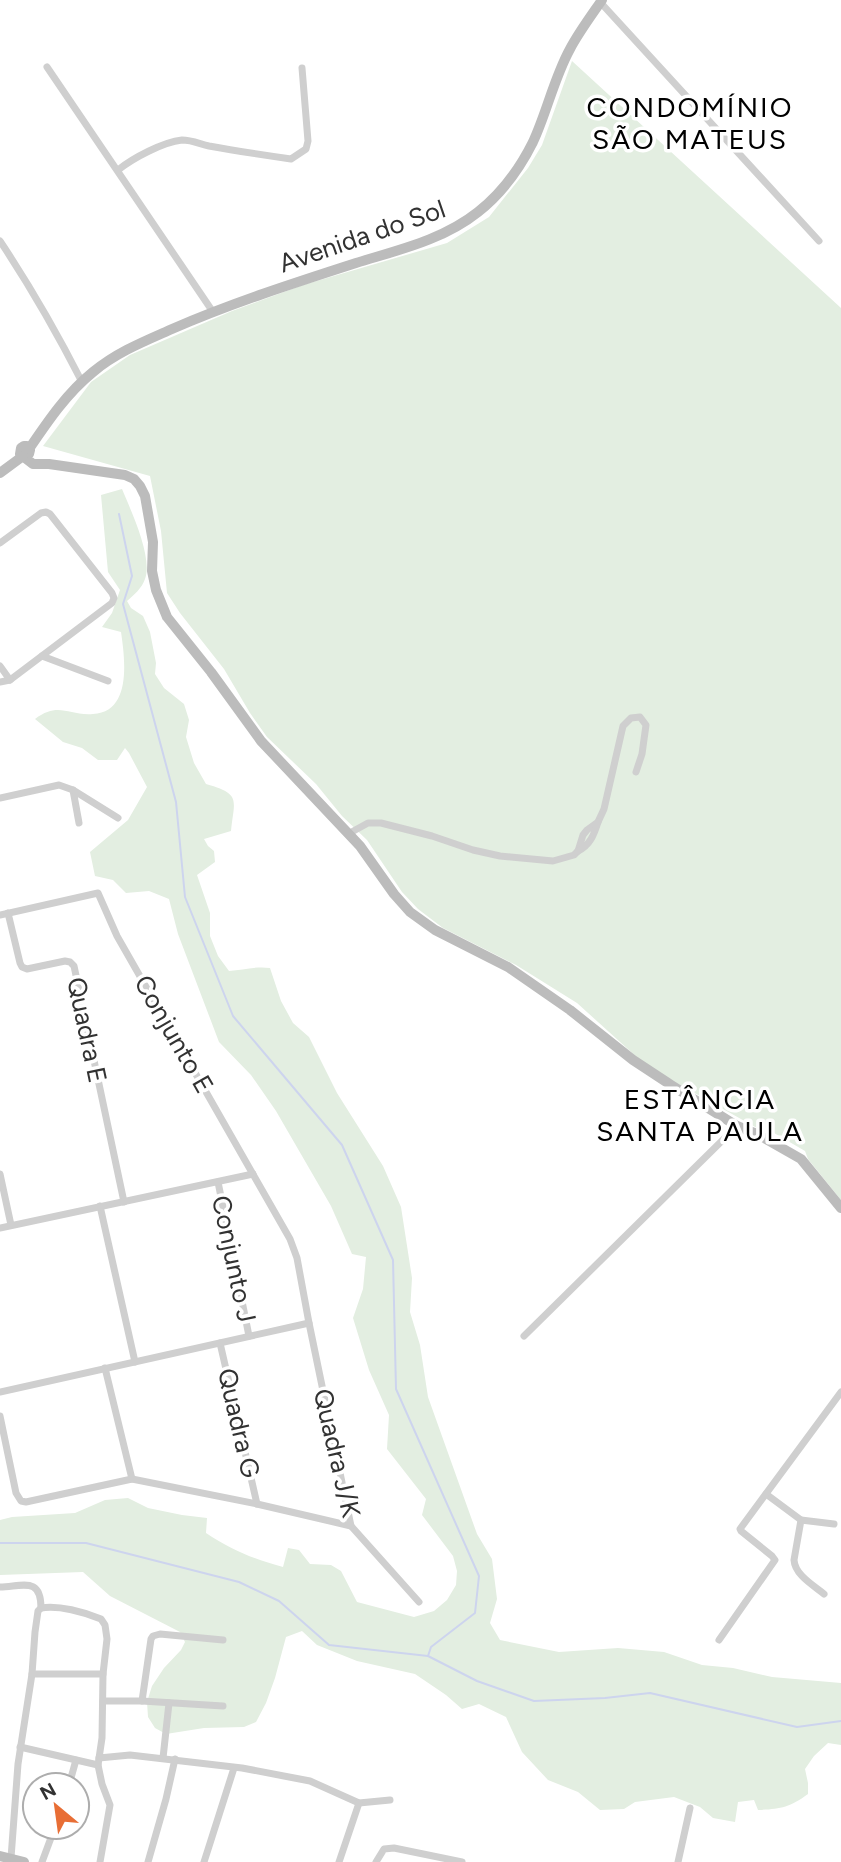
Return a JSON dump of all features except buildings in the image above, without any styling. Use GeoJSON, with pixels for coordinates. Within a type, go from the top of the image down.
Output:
{"type":"FeatureCollection","features":[{"type":"Feature","properties":{"kind":"street"},"geometry":{"type":"LineString","coordinates":[[601,1],[819,241]]}},
{"type":"Feature","properties":{"kind":"street","name":"Avenida do Sol"},"geometry":{"type":"LineString","coordinates":[[4,469],[25,451],[82,382],[129,348],[213,312],[295,282],[410,246],[453,228],[479,211],[496,196],[523,160],[570,48],[601,1]]}},
{"type":"Feature","properties":{"kind":"street"},"geometry":{"type":"LineString","coordinates":[[47,67],[213,312]]}},
{"type":"Feature","properties":{"kind":"street"},"geometry":{"type":"LineString","coordinates":[[118,170],[147,153],[179,140],[290,159],[306,149],[308,141],[302,68]]}},
{"type":"Feature","properties":{"kind":"street"},"geometry":{"type":"LineString","coordinates":[[0,241],[82,382]]}},
{"type":"Feature","properties":{"kind":"street"},"geometry":{"type":"LineString","coordinates":[[25,451],[33,464],[125,475],[140,486],[145,496],[153,542],[152,571],[167,617],[261,740],[373,862],[394,894],[410,912],[435,930],[509,967],[570,1010],[633,1060],[737,1126],[801,1159],[841,1208]]}},
{"type":"Feature","properties":{"kind":"street"},"geometry":{"type":"LineString","coordinates":[[0,543],[46,512],[114,598],[112,603],[10,680],[0,682]]}},
{"type":"Feature","properties":{"kind":"street"},"geometry":{"type":"LineString","coordinates":[[42,656],[108,681]]}},
{"type":"Feature","properties":{"kind":"street"},"geometry":{"type":"LineString","coordinates":[[0,666],[10,680]]}},
{"type":"Feature","properties":{"kind":"street"},"geometry":{"type":"LineString","coordinates":[[348,834],[368,823],[381,822],[473,850],[500,856],[553,861],[574,855],[583,835],[598,822],[604,809],[623,726],[631,718],[640,718],[646,725],[642,754],[636,772]]}},
{"type":"Feature","properties":{"kind":"street"},"geometry":{"type":"LineString","coordinates":[[0,798],[59,785],[73,790],[118,818]]}},
{"type":"Feature","properties":{"kind":"street"},"geometry":{"type":"LineString","coordinates":[[73,790],[79,823]]}},
{"type":"Feature","properties":{"kind":"street","name":"Quadra E"},"geometry":{"type":"LineString","coordinates":[[98,893],[4,914],[22,967],[27,969],[65,961],[74,966],[124,1202]]}},
{"type":"Feature","properties":{"kind":"street","name":"Conjunto E"},"geometry":{"type":"LineString","coordinates":[[98,893],[117,936],[290,1239],[297,1258],[309,1323]]}},
{"type":"Feature","properties":{"kind":"street"},"geometry":{"type":"LineString","coordinates":[[524,1336],[737,1126]]}},
{"type":"Feature","properties":{"kind":"street"},"geometry":{"type":"LineString","coordinates":[[0,1174],[10,1225]]}},
{"type":"Feature","properties":{"kind":"street"},"geometry":{"type":"LineString","coordinates":[[0,1228],[253,1174]]}},
{"type":"Feature","properties":{"kind":"street","name":"Conjunto J"},"geometry":{"type":"LineString","coordinates":[[218,1182],[249,1336]]}},
{"type":"Feature","properties":{"kind":"street"},"geometry":{"type":"LineString","coordinates":[[100,1206],[135,1362]]}},
{"type":"Feature","properties":{"kind":"street"},"geometry":{"type":"LineString","coordinates":[[0,1392],[309,1323]]}},
{"type":"Feature","properties":{"kind":"street","name":"Quadra J/K"},"geometry":{"type":"LineString","coordinates":[[309,1323],[351,1526],[419,1602]]}},
{"type":"Feature","properties":{"kind":"street","name":"Quadra G"},"geometry":{"type":"LineString","coordinates":[[220,1343],[257,1504]]}},
{"type":"Feature","properties":{"kind":"street"},"geometry":{"type":"LineString","coordinates":[[105,1368],[132,1479]]}},
{"type":"Feature","properties":{"kind":"street"},"geometry":{"type":"LineString","coordinates":[[719,1640],[775,1560],[740,1530],[841,1392]]}},
{"type":"Feature","properties":{"kind":"street"},"geometry":{"type":"LineString","coordinates":[[0,1416],[20,1501],[26,1502],[132,1479],[351,1526]]}},
{"type":"Feature","properties":{"kind":"street"},"geometry":{"type":"LineString","coordinates":[[766,1494],[802,1520],[834,1524]]}},
{"type":"Feature","properties":{"kind":"street"},"geometry":{"type":"LineString","coordinates":[[802,1520],[794,1567],[824,1594]]}},
{"type":"Feature","properties":{"kind":"street"},"geometry":{"type":"LineString","coordinates":[[0,1587],[29,1585],[37,1588],[41,1594],[20,1747],[11,1858]]}},
{"type":"Feature","properties":{"kind":"street"},"geometry":{"type":"LineString","coordinates":[[41,1608],[56,1608],[94,1616],[103,1621],[106,1628],[99,1761],[102,1784],[110,1805],[100,1862]]}},
{"type":"Feature","properties":{"kind":"street"},"geometry":{"type":"LineString","coordinates":[[142,1700],[153,1636],[160,1634],[223,1640]]}},
{"type":"Feature","properties":{"kind":"street"},"geometry":{"type":"LineString","coordinates":[[32,1674],[103,1674]]}},
{"type":"Feature","properties":{"kind":"street"},"geometry":{"type":"LineString","coordinates":[[103,1702],[142,1700],[223,1706]]}},
{"type":"Feature","properties":{"kind":"street"},"geometry":{"type":"LineString","coordinates":[[163,1758],[169,1703]]}},
{"type":"Feature","properties":{"kind":"street"},"geometry":{"type":"LineString","coordinates":[[20,1747],[76,1760],[99,1761],[130,1755],[175,1759],[299,1778],[359,1803],[390,1800]]}},
{"type":"Feature","properties":{"kind":"street"},"geometry":{"type":"LineString","coordinates":[[148,1862],[175,1759]]}},
{"type":"Feature","properties":{"kind":"street"},"geometry":{"type":"LineString","coordinates":[[73,1771],[76,1760]]}},
{"type":"Feature","properties":{"kind":"street"},"geometry":{"type":"LineString","coordinates":[[204,1862],[234,1768]]}},
{"type":"Feature","properties":{"kind":"street"},"geometry":{"type":"LineString","coordinates":[[340,1862],[359,1803]]}},
{"type":"Feature","properties":{"kind":"street"},"geometry":{"type":"LineString","coordinates":[[678,1862],[690,1808]]}},
{"type":"Feature","properties":{"kind":"street"},"geometry":{"type":"LineString","coordinates":[[42,1862],[50,1841]]}},
{"type":"Feature","properties":{"kind":"street"},"geometry":{"type":"LineString","coordinates":[[376,1862],[384,1849],[394,1848],[461,1862]]}},
{"type":"Feature","properties":{"kind":"street"},"geometry":{"type":"LineString","coordinates":[[0,1856],[24,1862]]}},
{"type":"Feature","properties":{"kind":"shaded area"},"geometry":{"type":"Polygon","coordinates":[[[572,61],[841,308],[841,1200],[808,1159],[805,1151],[762,1126],[757,1128],[666,1077],[640,1060],[577,1003],[516,965],[443,928],[418,909],[402,892],[367,840],[342,816],[316,784],[267,737],[224,669],[167,593],[161,531],[150,476],[43,446],[91,382],[130,355],[232,311],[303,285],[447,243],[489,217],[528,168],[542,145],[572,61]]]}},
{"type":"Feature","properties":{"kind":"shaded area"},"geometry":{"type":"Polygon","coordinates":[[[122,489],[140,534],[147,570],[142,585],[127,601],[131,608],[143,616],[150,632],[156,663],[155,674],[164,688],[184,704],[189,720],[186,737],[194,763],[206,784],[226,791],[231,795],[234,805],[231,831],[204,839],[214,851],[215,862],[197,875],[210,913],[210,936],[218,956],[229,971],[270,968],[281,1001],[293,1023],[309,1037],[337,1093],[383,1166],[401,1207],[412,1278],[410,1312],[420,1345],[428,1397],[477,1534],[492,1559],[497,1599],[490,1623],[500,1640],[559,1652],[618,1648],[664,1652],[702,1665],[733,1668],[772,1677],[841,1683],[841,1745],[828,1743],[814,1756],[805,1769],[808,1794],[790,1805],[758,1810],[754,1800],[738,1802],[735,1822],[713,1818],[700,1807],[674,1797],[635,1802],[624,1809],[600,1810],[578,1792],[548,1780],[522,1752],[506,1717],[479,1704],[462,1709],[415,1674],[357,1661],[317,1645],[302,1631],[286,1637],[275,1678],[256,1722],[244,1727],[204,1728],[166,1734],[155,1728],[148,1717],[147,1702],[152,1686],[185,1642],[180,1632],[110,1596],[83,1572],[0,1575],[0,1520],[75,1513],[105,1500],[128,1498],[148,1508],[207,1518],[206,1533],[234,1549],[272,1564],[283,1567],[288,1548],[299,1550],[310,1564],[331,1565],[341,1571],[357,1602],[414,1617],[434,1611],[447,1600],[456,1585],[457,1571],[453,1556],[422,1515],[426,1499],[387,1449],[389,1415],[369,1370],[353,1318],[363,1289],[366,1257],[352,1254],[331,1206],[276,1111],[251,1075],[219,1042],[178,934],[169,899],[149,891],[126,893],[113,880],[95,876],[90,852],[128,820],[147,787],[125,748],[117,760],[98,760],[82,748],[63,742],[35,719],[57,710],[84,714],[106,711],[120,694],[124,669],[121,632],[102,627],[112,613],[120,590],[108,572],[101,495],[122,489]]]}},
{"type":"Feature","properties":{"kind":"waterway"},"geometry":{"type":"LineString","coordinates":[[119,514],[132,576],[123,604],[176,802],[185,897],[233,1016],[342,1145],[393,1260],[396,1389],[479,1576],[475,1613],[431,1647],[428,1656]]}},
{"type":"Feature","properties":{"kind":"waterway"},"geometry":{"type":"LineString","coordinates":[[0,1543],[86,1543],[239,1582],[279,1601],[329,1645],[428,1656],[477,1681],[534,1701],[650,1693],[797,1727],[841,1721]]}},
{"type":"Feature","properties":{"kind":"district","name":"CONDOMÍNIO SÃO MATEUS"},"geometry":{"type":"Point","coordinates":[690,123]}},
{"type":"Feature","properties":{"kind":"district","name":"ESTÂNCIA SANTA PAULA"},"geometry":{"type":"Point","coordinates":[700,1115]}}]}
